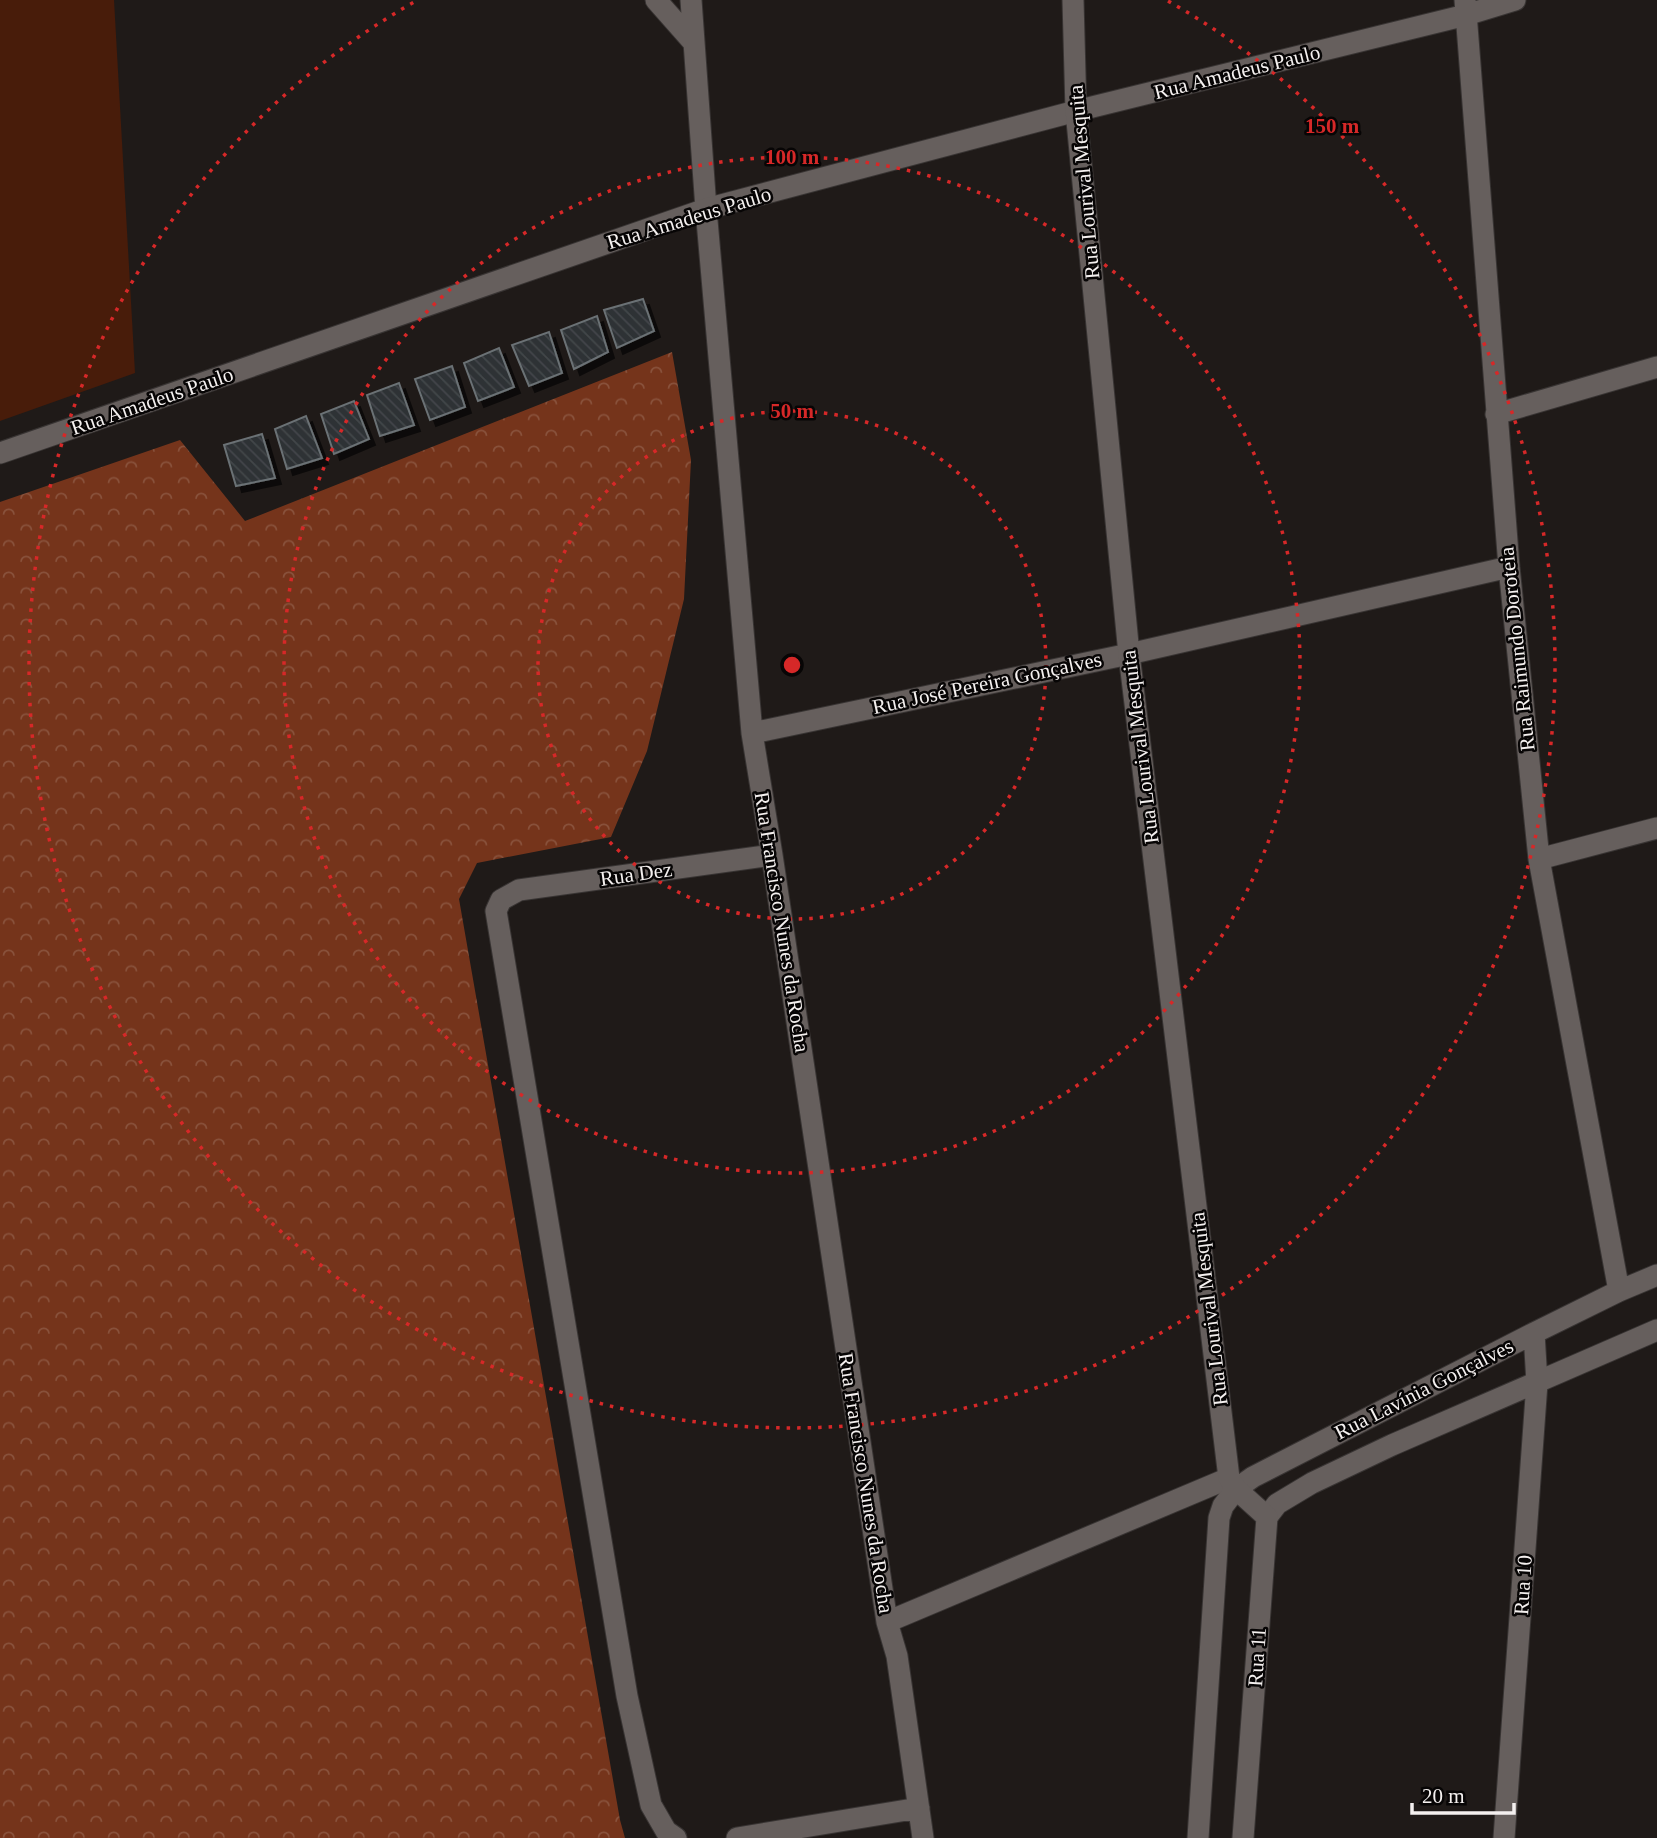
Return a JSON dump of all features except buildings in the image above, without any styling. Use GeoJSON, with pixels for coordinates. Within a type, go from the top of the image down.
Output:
{"type":"FeatureCollection","features":[{"type":"Feature","properties":{"kind":"street"},"geometry":{"type":"LineString","coordinates":[[656,0],[694,43]]}},
{"type":"Feature","properties":{"kind":"street","name":"Rua Francisco Nunes da Rocha"},"geometry":{"type":"LineString","coordinates":[[691,0],[706,209],[752,733],[887,1622],[897,1657],[923,1838]]}},
{"type":"Feature","properties":{"kind":"street","name":"Rua Lourival Mesquita"},"geometry":{"type":"LineString","coordinates":[[1073,0],[1076,111],[1129,654],[1233,1483]]}},
{"type":"Feature","properties":{"kind":"street","name":"Rua Amadeus Paulo"},"geometry":{"type":"LineString","coordinates":[[0,453],[706,209],[1466,7],[1515,0]]}},
{"type":"Feature","properties":{"kind":"street","name":"Rua Raimundo Doroteia"},"geometry":{"type":"LineString","coordinates":[[1466,7],[1509,567],[1539,859],[1619,1291]]}},
{"type":"Feature","properties":{"kind":"street"},"geometry":{"type":"LineString","coordinates":[[1496,414],[1657,367]]}},
{"type":"Feature","properties":{"kind":"street","name":"Rua José Pereira Gonçalves"},"geometry":{"type":"LineString","coordinates":[[752,733],[1129,654],[1509,567]]}},
{"type":"Feature","properties":{"kind":"street"},"geometry":{"type":"LineString","coordinates":[[1539,859],[1657,828]]}},
{"type":"Feature","properties":{"kind":"street","name":"Rua Dez"},"geometry":{"type":"LineString","coordinates":[[676,1838],[666,1831],[651,1805],[627,1696],[496,911],[501,900],[519,890],[772,855]]}},
{"type":"Feature","properties":{"kind":"street","name":"Rua Lavínia Gonçalves"},"geometry":{"type":"LineString","coordinates":[[887,1622],[1252,1477],[1534,1332],[1657,1275]]}},
{"type":"Feature","properties":{"kind":"street","name":"Rua Lavínia Gonçalves"},"geometry":{"type":"LineString","coordinates":[[1267,1517],[1277,1504],[1312,1483],[1392,1445],[1657,1330]]}},
{"type":"Feature","properties":{"kind":"street","name":"Rua 10"},"geometry":{"type":"LineString","coordinates":[[1504,1838],[1537,1383],[1534,1332]]}},
{"type":"Feature","properties":{"kind":"street"},"geometry":{"type":"LineString","coordinates":[[1233,1483],[1267,1517]]}},
{"type":"Feature","properties":{"kind":"street","name":"Rua Lavínia Gonçalves"},"geometry":{"type":"LineString","coordinates":[[1198,1838],[1218,1529],[1223,1506],[1233,1483]]}},
{"type":"Feature","properties":{"kind":"street","name":"Rua 11"},"geometry":{"type":"LineString","coordinates":[[1243,1838],[1267,1517]]}},
{"type":"Feature","properties":{"kind":"street"},"geometry":{"type":"LineString","coordinates":[[737,1838],[919,1808]]}},
{"type":"Feature","properties":{"kind":"green space"},"geometry":{"type":"Polygon","coordinates":[[[672,352],[691,460],[684,599],[647,751],[611,837],[477,863],[459,899],[625,1838],[0,1838],[0,502],[180,440],[245,521],[672,352]]]}},
{"type":"Feature","properties":{"kind":"shaded area"},"geometry":{"type":"Polygon","coordinates":[[[0,0],[114,0],[135,373],[0,421],[0,0]]]}}]}
